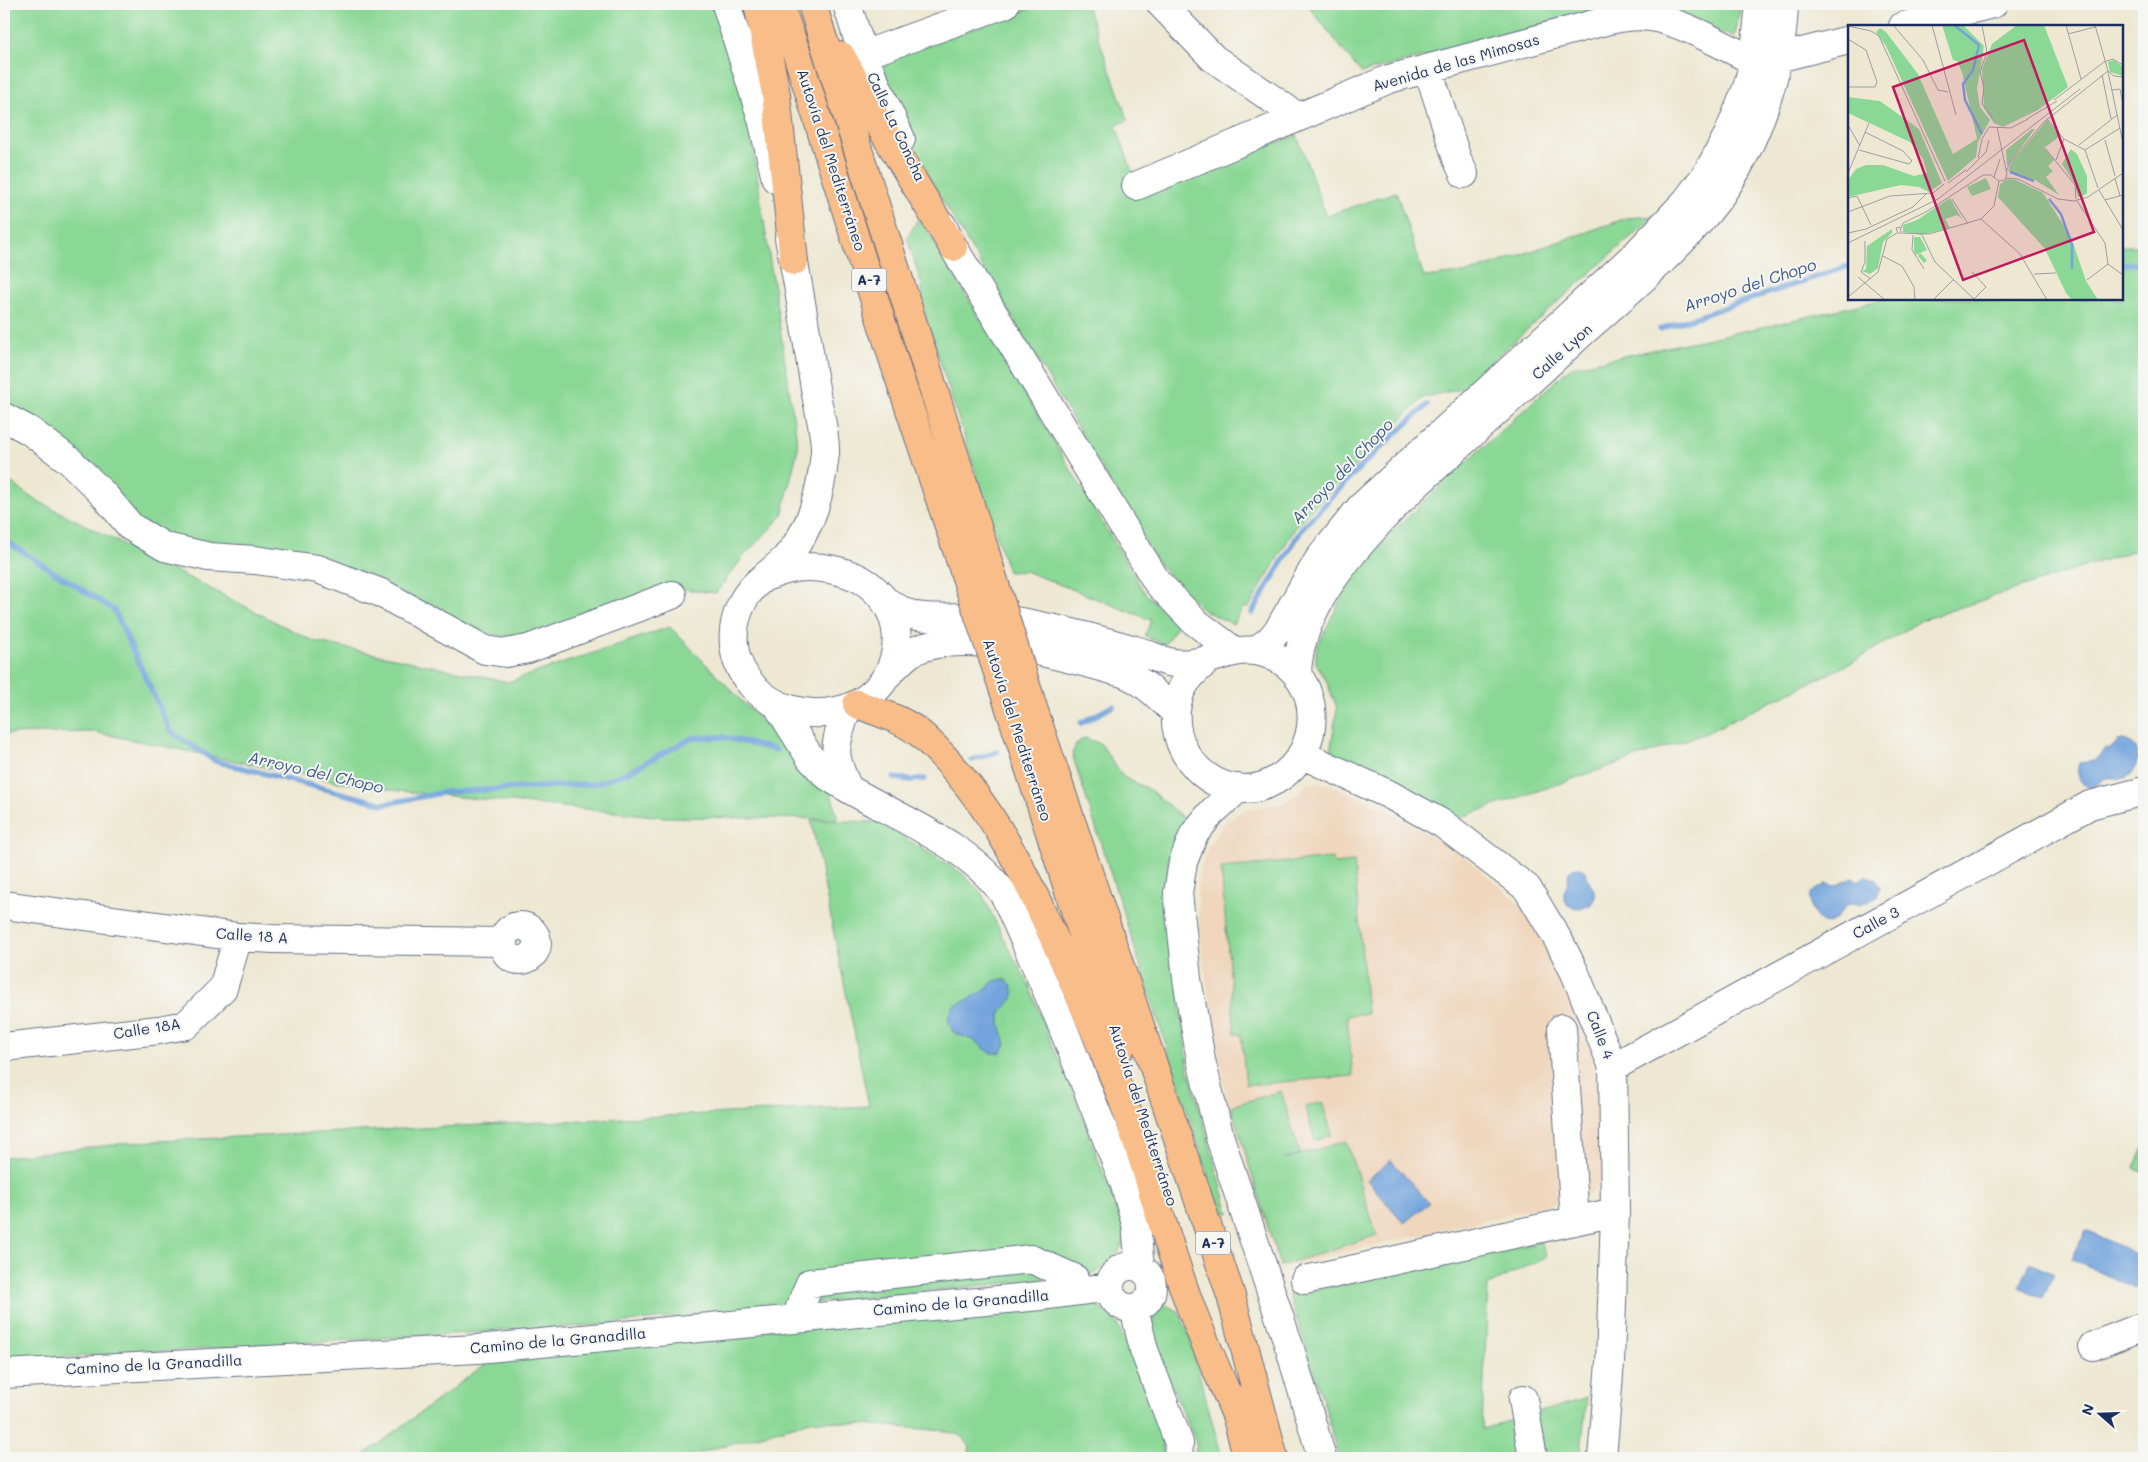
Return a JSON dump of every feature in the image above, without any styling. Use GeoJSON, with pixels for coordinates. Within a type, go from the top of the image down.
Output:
{"type":"FeatureCollection","features":[{"type":"Feature","properties":{"kind":"highway"},"geometry":{"type":"LineString","coordinates":[[758,4],[776,94],[794,262]]}},
{"type":"Feature","properties":{"kind":"highway","name":"Autovía del Mediterráneo"},"geometry":{"type":"LineString","coordinates":[[779,4],[798,56],[898,371],[972,554]]}},
{"type":"Feature","properties":{"kind":"highway"},"geometry":{"type":"LineString","coordinates":[[812,4],[877,121],[953,247]]}},
{"type":"Feature","properties":{"kind":"highway","name":"Autovía del Mediterráneo"},"geometry":{"type":"LineString","coordinates":[[812,4],[972,554],[1199,1284],[1248,1458]]}},
{"type":"Feature","properties":{"kind":"highway"},"geometry":{"type":"LineString","coordinates":[[852,706],[903,722],[924,736],[966,782],[983,805],[999,828],[1031,886],[1106,1057],[1128,1117],[1191,1307],[1236,1415]]}},
{"type":"Feature","properties":{"kind":"highway","name":"Autovía del Mediterráneo"},"geometry":{"type":"LineString","coordinates":[[1022,710],[1231,1296],[1274,1458]]}},
{"type":"Feature","properties":{"kind":"street"},"geometry":{"type":"LineString","coordinates":[[726,4],[762,120],[794,262],[825,450],[818,496],[804,534],[786,558],[756,584],[741,604],[734,632],[734,646],[737,659],[747,680],[764,698],[788,708],[812,713],[836,711],[852,706],[874,694],[889,673],[911,653],[932,644],[959,642],[1038,651],[1123,673],[1135,678],[1146,686],[1175,712]]}},
{"type":"Feature","properties":{"kind":"street","name":"Calle La Concha"},"geometry":{"type":"LineString","coordinates":[[847,4],[882,102],[953,247],[1156,582],[1194,621],[1233,653]]}},
{"type":"Feature","properties":{"kind":"street"},"geometry":{"type":"LineString","coordinates":[[864,55],[1005,4]]}},
{"type":"Feature","properties":{"kind":"street"},"geometry":{"type":"LineString","coordinates":[[1161,4],[1213,58],[1298,117]]}},
{"type":"Feature","properties":{"kind":"street","name":"Calle Lyon"},"geometry":{"type":"LineString","coordinates":[[1297,675],[1298,656],[1309,620],[1347,559],[1364,539],[1409,491],[1660,263],[1708,212],[1746,150],[1764,105],[1766,59],[1760,4]]}},
{"type":"Feature","properties":{"kind":"street","name":"Calle Lyon"},"geometry":{"type":"LineString","coordinates":[[1233,653],[1269,641],[1279,629],[1319,559],[1361,507],[1637,253],[1688,200],[1708,172],[1728,135],[1747,88],[1766,59],[1784,4]]}},
{"type":"Feature","properties":{"kind":"street"},"geometry":{"type":"LineString","coordinates":[[1907,25],[1993,4]]}},
{"type":"Feature","properties":{"kind":"street","name":"Avenida de las Mimosas"},"geometry":{"type":"LineString","coordinates":[[1136,186],[1389,79],[1609,20],[1630,16],[1650,17],[1672,22],[1766,59]]}},
{"type":"Feature","properties":{"kind":"street"},"geometry":{"type":"LineString","coordinates":[[1766,59],[1848,40]]}},
{"type":"Feature","properties":{"kind":"street"},"geometry":{"type":"LineString","coordinates":[[1428,69],[1457,159],[1464,174]]}},
{"type":"Feature","properties":{"kind":"street"},"geometry":{"type":"LineString","coordinates":[[4,417],[30,431],[70,461],[105,496],[131,527],[165,547],[209,557],[255,560],[318,569],[380,593],[485,650],[506,653],[528,648],[672,595]]}},
{"type":"Feature","properties":{"kind":"street"},"geometry":{"type":"LineString","coordinates":[[765,577],[788,569],[807,567],[833,570],[855,576],[867,583],[884,600],[904,612],[916,616],[996,618],[1040,626],[1137,650],[1173,663],[1189,664],[1233,653],[1271,656],[1286,664],[1297,675],[1308,694],[1313,714],[1311,736],[1303,755],[1290,770],[1275,781],[1258,787],[1239,788],[1217,783],[1198,771],[1184,754],[1176,734],[1175,712],[1181,690],[1194,672],[1233,653]]}},
{"type":"Feature","properties":{"kind":"street"},"geometry":{"type":"LineString","coordinates":[[884,600],[890,611],[897,638],[897,650],[889,673]]}},
{"type":"Feature","properties":{"kind":"street"},"geometry":{"type":"LineString","coordinates":[[776,703],[818,768],[834,780],[944,842],[978,865],[1005,896],[1059,1018],[1124,1182],[1136,1224],[1140,1268]]}},
{"type":"Feature","properties":{"kind":"street"},"geometry":{"type":"LineString","coordinates":[[848,788],[837,764],[836,753],[837,738],[852,706]]}},
{"type":"Feature","properties":{"kind":"street","name":"Calle 4"},"geometry":{"type":"LineString","coordinates":[[1303,755],[1390,795],[1443,824],[1527,888],[1560,943],[1575,973],[1613,1067],[1615,1212],[1610,1363],[1602,1458]]}},
{"type":"Feature","properties":{"kind":"street"},"geometry":{"type":"LineString","coordinates":[[1239,788],[1212,812],[1194,834],[1184,862],[1178,893],[1188,979],[1201,1060],[1220,1138],[1290,1349],[1322,1458]]}},
{"type":"Feature","properties":{"kind":"street","name":"Calle 3"},"geometry":{"type":"LineString","coordinates":[[1613,1067],[2090,805],[2144,792]]}},
{"type":"Feature","properties":{"kind":"street","name":"Calle 18 A"},"geometry":{"type":"LineString","coordinates":[[4,905],[238,937],[503,942]]}},
{"type":"Feature","properties":{"kind":"street","name":"Calle 18A"},"geometry":{"type":"LineString","coordinates":[[4,1046],[159,1030],[186,1025],[223,988],[238,937]]}},
{"type":"Feature","properties":{"kind":"street"},"geometry":{"type":"LineString","coordinates":[[1562,1028],[1575,1221]]}},
{"type":"Feature","properties":{"kind":"street"},"geometry":{"type":"LineString","coordinates":[[1305,1280],[1615,1212]]}},
{"type":"Feature","properties":{"kind":"street"},"geometry":{"type":"LineString","coordinates":[[796,1318],[810,1283],[1031,1259],[1074,1278],[1078,1291]]}},
{"type":"Feature","properties":{"kind":"street"},"geometry":{"type":"LineString","coordinates":[[1126,1267],[1140,1268],[1150,1277],[1152,1290],[1146,1302],[1134,1308],[1127,1307],[1115,1300],[1110,1287],[1111,1281],[1120,1270],[1126,1267]]}},
{"type":"Feature","properties":{"kind":"street","name":"Camino de la Granadilla"},"geometry":{"type":"LineString","coordinates":[[4,1374],[477,1349],[1110,1287]]}},
{"type":"Feature","properties":{"kind":"street"},"geometry":{"type":"LineString","coordinates":[[1134,1308],[1144,1350],[1179,1443],[1178,1458]]}},
{"type":"Feature","properties":{"kind":"street"},"geometry":{"type":"LineString","coordinates":[[2093,1346],[2144,1326]]}},
{"type":"Feature","properties":{"kind":"street"},"geometry":{"type":"LineString","coordinates":[[1523,1399],[1533,1458]]}},
{"type":"Feature","properties":{"kind":"shaded area"},"geometry":{"type":"Polygon","coordinates":[[[1310,782],[1331,785],[1401,817],[1470,861],[1528,911],[1542,933],[1574,1010],[1580,1010],[1597,1067],[1602,1135],[1602,1180],[1593,1192],[1580,1198],[1279,1268],[1250,1180],[1225,1089],[1203,962],[1197,888],[1200,869],[1208,847],[1226,822],[1246,809],[1281,804],[1299,793],[1310,782]]]}},
{"type":"Feature","properties":{"kind":"green space"},"geometry":{"type":"Polygon","coordinates":[[[4,4],[713,4],[748,115],[798,448],[782,516],[743,557],[716,593],[665,587],[526,638],[485,634],[359,571],[178,540],[138,523],[4,407],[4,4]]]}},
{"type":"Feature","properties":{"kind":"green space"},"geometry":{"type":"Polygon","coordinates":[[[1042,4],[1086,4],[1128,120],[1116,126],[1133,174],[1138,197],[1297,135],[1326,216],[1396,192],[1424,277],[1471,272],[1627,218],[1654,216],[1461,389],[1424,397],[1298,523],[1249,607],[1243,608],[1233,624],[1203,610],[1160,566],[927,174],[879,62],[1042,4]]]}},
{"type":"Feature","properties":{"kind":"green space"},"geometry":{"type":"Polygon","coordinates":[[[1307,4],[1741,4],[1735,36],[1602,12],[1361,73],[1307,4]]]}},
{"type":"Feature","properties":{"kind":"green space"},"geometry":{"type":"Polygon","coordinates":[[[919,217],[1144,592],[1178,625],[1164,645],[1145,636],[1151,620],[1025,571],[1008,572],[923,309],[922,286],[907,238],[919,217]]]}},
{"type":"Feature","properties":{"kind":"green space"},"geometry":{"type":"Polygon","coordinates":[[[2123,246],[2144,246],[2144,547],[1922,620],[1853,662],[1704,734],[1456,819],[1330,752],[1337,708],[1325,678],[1316,663],[1316,649],[1349,583],[1390,534],[1571,367],[1767,326],[1880,300],[2123,300],[2123,246]]]}},
{"type":"Feature","properties":{"kind":"green space"},"geometry":{"type":"Polygon","coordinates":[[[4,477],[32,498],[313,641],[508,682],[670,627],[831,793],[838,819],[666,817],[398,791],[327,780],[94,732],[4,734],[4,477]]]}},
{"type":"Feature","properties":{"kind":"green space"},"geometry":{"type":"Polygon","coordinates":[[[1085,738],[1101,744],[1123,777],[1150,790],[1188,822],[1168,860],[1170,921],[1188,1068],[1229,1213],[1220,1212],[1072,754],[1077,743],[1085,738]]]}},
{"type":"Feature","properties":{"kind":"green space"},"geometry":{"type":"Polygon","coordinates":[[[811,820],[879,822],[963,874],[982,894],[1029,985],[1050,1040],[1076,1099],[1126,1235],[1122,1248],[1100,1270],[1094,1274],[599,1325],[36,1359],[4,1365],[4,1157],[137,1142],[869,1106],[811,820]]]}},
{"type":"Feature","properties":{"kind":"green space"},"geometry":{"type":"Polygon","coordinates":[[[1333,858],[1334,864],[1354,862],[1367,1013],[1347,1016],[1353,1076],[1246,1085],[1241,1034],[1235,1034],[1221,868],[1333,858]]]}},
{"type":"Feature","properties":{"kind":"green space"},"geometry":{"type":"Polygon","coordinates":[[[1281,1091],[1300,1154],[1284,1159],[1346,1141],[1377,1235],[1280,1266],[1231,1106],[1281,1091]]]}},
{"type":"Feature","properties":{"kind":"green space"},"geometry":{"type":"Polygon","coordinates":[[[1322,1102],[1332,1135],[1315,1141],[1305,1107],[1322,1102]]]}},
{"type":"Feature","properties":{"kind":"green space"},"geometry":{"type":"Polygon","coordinates":[[[2144,1147],[2144,1173],[2134,1167],[2144,1147]]]}},
{"type":"Feature","properties":{"kind":"green space"},"geometry":{"type":"Polygon","coordinates":[[[1541,1242],[1546,1257],[1488,1285],[1482,1429],[1587,1398],[1580,1458],[1338,1458],[1327,1413],[1289,1295],[1541,1242]]]}},
{"type":"Feature","properties":{"kind":"green space"},"geometry":{"type":"Polygon","coordinates":[[[1160,1302],[1179,1312],[1188,1332],[1222,1458],[1193,1458],[1197,1445],[1154,1345],[1152,1325],[1160,1302]]]}},
{"type":"Feature","properties":{"kind":"green space"},"geometry":{"type":"Polygon","coordinates":[[[1093,1304],[1106,1312],[1116,1322],[1153,1409],[1159,1427],[1163,1458],[968,1458],[970,1447],[962,1436],[946,1431],[814,1420],[681,1458],[360,1458],[500,1353],[1024,1306],[1093,1304]]]}},
{"type":"Feature","properties":{"kind":"water"},"geometry":{"type":"Polygon","coordinates":[[[2123,740],[2132,744],[2136,749],[2138,762],[2132,773],[2124,778],[2104,779],[2092,788],[2084,785],[2078,775],[2079,763],[2094,761],[2104,750],[2110,749],[2118,741],[2123,740]]]}},
{"type":"Feature","properties":{"kind":"water"},"geometry":{"type":"Polygon","coordinates":[[[1577,867],[1586,871],[1595,891],[1595,897],[1590,905],[1580,909],[1568,905],[1564,895],[1569,872],[1577,867]]]}},
{"type":"Feature","properties":{"kind":"water"},"geometry":{"type":"Polygon","coordinates":[[[1866,876],[1875,879],[1880,887],[1877,897],[1861,905],[1853,903],[1847,905],[1837,918],[1831,922],[1823,923],[1816,917],[1811,907],[1811,893],[1826,884],[1835,886],[1852,878],[1858,881],[1866,876]]]}},
{"type":"Feature","properties":{"kind":"water"},"geometry":{"type":"Polygon","coordinates":[[[1004,979],[1010,984],[1014,995],[1000,1017],[1006,1044],[1001,1053],[991,1053],[975,1041],[953,1032],[948,1019],[953,1007],[981,993],[994,981],[1004,979]]]}},
{"type":"Feature","properties":{"kind":"water"},"geometry":{"type":"Polygon","coordinates":[[[1391,1160],[1429,1203],[1404,1223],[1367,1180],[1391,1160]]]}},
{"type":"Feature","properties":{"kind":"water"},"geometry":{"type":"Polygon","coordinates":[[[2086,1230],[2144,1258],[2144,1270],[2135,1289],[2072,1259],[2086,1230]]]}},
{"type":"Feature","properties":{"kind":"water"},"geometry":{"type":"Polygon","coordinates":[[[2030,1263],[2054,1274],[2043,1298],[2019,1287],[2030,1263]]]}},
{"type":"Feature","properties":{"kind":"waterway","name":"Arroyo del Chopo"},"geometry":{"type":"LineString","coordinates":[[2123,264],[2144,264]]}},
{"type":"Feature","properties":{"kind":"waterway","name":"Arroyo del Chopo"},"geometry":{"type":"LineString","coordinates":[[1660,329],[1848,266]]}},
{"type":"Feature","properties":{"kind":"waterway","name":"Arroyo del Chopo"},"geometry":{"type":"LineString","coordinates":[[1252,613],[1303,527],[1363,464],[1427,405]]}},
{"type":"Feature","properties":{"kind":"waterway","name":"Arroyo del Chopo"},"geometry":{"type":"LineString","coordinates":[[4,540],[114,610],[171,732],[215,761],[384,804],[446,792],[594,784],[626,773],[692,738],[723,737],[776,750]]}},
{"type":"Feature","properties":{"kind":"waterway","name":"Arroyo del Chopo"},"geometry":{"type":"LineString","coordinates":[[1081,723],[1113,706]]}},
{"type":"Feature","properties":{"kind":"waterway","name":"Arroyo del Chopo"},"geometry":{"type":"LineString","coordinates":[[972,760],[997,752]]}},
{"type":"Feature","properties":{"kind":"waterway","name":"Arroyo del Chopo"},"geometry":{"type":"LineString","coordinates":[[894,778],[925,779]]}}]}
